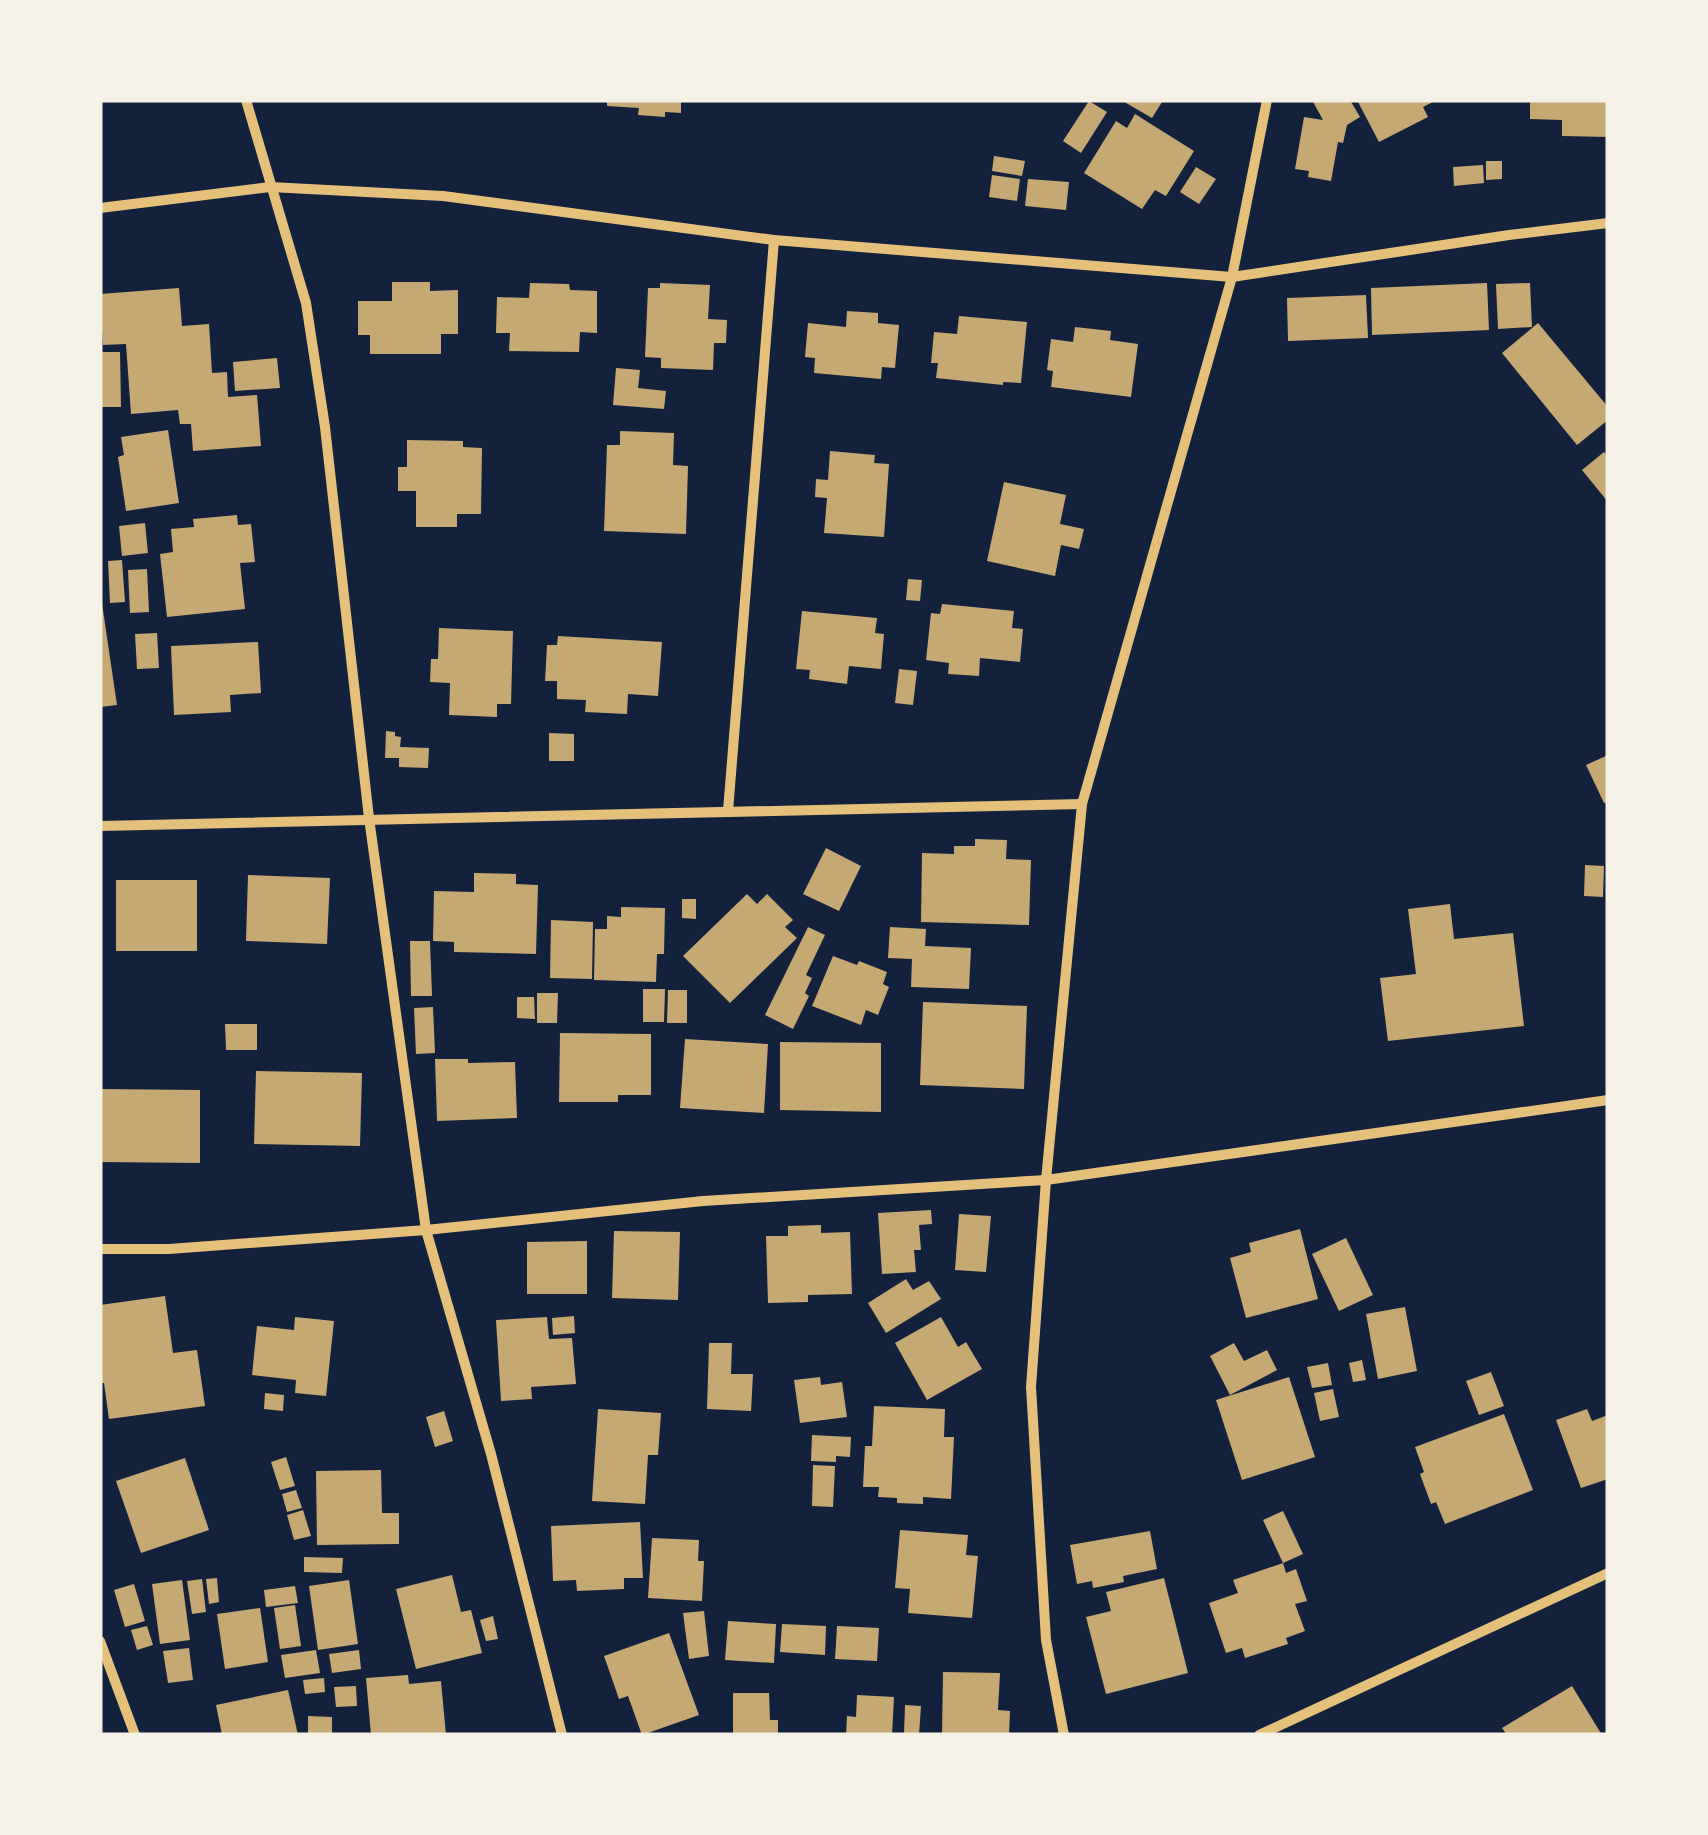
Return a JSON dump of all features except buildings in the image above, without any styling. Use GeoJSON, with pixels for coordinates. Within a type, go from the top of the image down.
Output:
{"type":"FeatureCollection","features":[{"type":"Feature","properties":{"kind":"street"},"geometry":{"type":"LineString","coordinates":[[246,100],[306,303],[320,392],[369,818],[426,1230],[491,1454],[562,1735]]}},
{"type":"Feature","properties":{"kind":"street"},"geometry":{"type":"LineString","coordinates":[[1064,1735],[1046,1640],[1030,1387],[1082,804],[1232,277],[1267,100]]}},
{"type":"Feature","properties":{"kind":"street"},"geometry":{"type":"LineString","coordinates":[[100,208],[270,187],[443,196],[774,240],[1232,277],[1608,223]]}},
{"type":"Feature","properties":{"kind":"street"},"geometry":{"type":"LineString","coordinates":[[728,811],[774,240]]}},
{"type":"Feature","properties":{"kind":"street"},"geometry":{"type":"LineString","coordinates":[[100,826],[1082,804]]}},
{"type":"Feature","properties":{"kind":"street"},"geometry":{"type":"LineString","coordinates":[[100,1250],[168,1249],[426,1230],[703,1200],[1046,1180],[1608,1100]]}},
{"type":"Feature","properties":{"kind":"street"},"geometry":{"type":"LineString","coordinates":[[1259,1735],[1608,1573]]}},
{"type":"Feature","properties":{"kind":"street"},"geometry":{"type":"LineString","coordinates":[[100,1641],[135,1735]]}}]}
